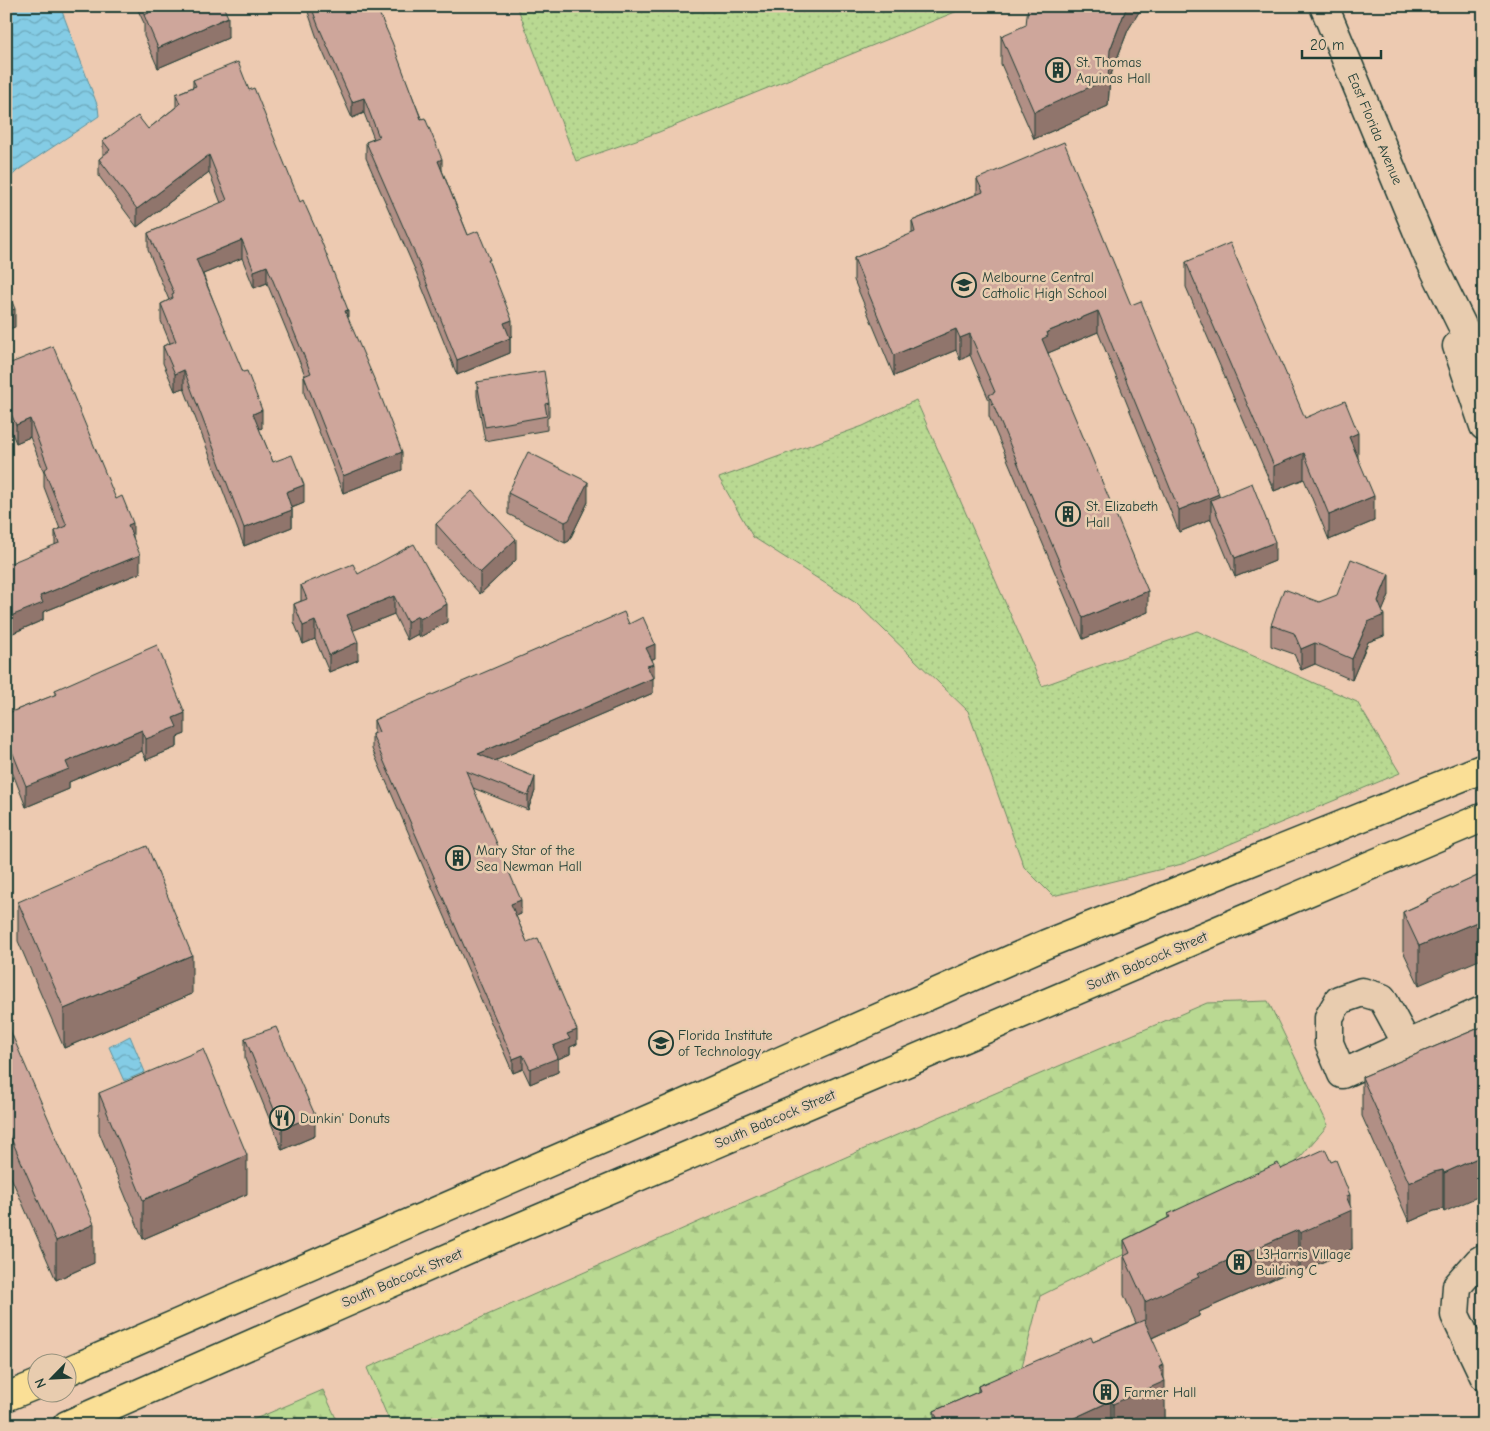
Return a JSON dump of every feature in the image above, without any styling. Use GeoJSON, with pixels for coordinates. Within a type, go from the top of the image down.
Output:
{"type":"FeatureCollection","features":[{"type":"Feature","properties":{"kind":"main road"},"geometry":{"type":"LineString","coordinates":[[78,1367],[656,1116],[1046,944],[1484,768]]}},
{"type":"Feature","properties":{"kind":"main road","name":"South Babcock Street"},"geometry":{"type":"LineString","coordinates":[[67,1425],[489,1241],[1484,817]]}},
{"type":"Feature","properties":{"kind":"main road"},"geometry":{"type":"LineString","coordinates":[[6,1397],[28,1388]]}},
{"type":"Feature","properties":{"kind":"street","name":"East Florida Avenue"},"geometry":{"type":"LineString","coordinates":[[1324,6],[1426,252],[1484,370]]}},
{"type":"Feature","properties":{"kind":"street","name":"East Florida Avenue"},"geometry":{"type":"LineString","coordinates":[[1426,252],[1484,426]]}},
{"type":"Feature","properties":{"kind":"street"},"geometry":{"type":"LineString","coordinates":[[1407,1044],[1484,1010]]}},
{"type":"Feature","properties":{"kind":"street"},"geometry":{"type":"LineString","coordinates":[[1484,1258],[1479,1261],[1457,1286],[1455,1315],[1484,1376]]}},
{"type":"Feature","properties":{"kind":"green space"},"geometry":{"type":"Polygon","coordinates":[[[517,6],[960,6],[960,10],[659,132],[576,161],[517,6]]]}},
{"type":"Feature","properties":{"kind":"green space"},"geometry":{"type":"Polygon","coordinates":[[[916,400],[1042,686],[1197,631],[1357,702],[1400,773],[1182,864],[1053,896],[1024,867],[968,711],[856,603],[753,537],[719,478],[863,426],[916,400]]]}},
{"type":"Feature","properties":{"kind":"green space"},"geometry":{"type":"Polygon","coordinates":[[[1268,1001],[1328,1125],[1262,1201],[1207,1213],[1040,1296],[1019,1378],[968,1425],[391,1425],[367,1368],[871,1146],[1207,1003],[1268,1001]]]}},
{"type":"Feature","properties":{"kind":"green space"},"geometry":{"type":"Polygon","coordinates":[[[323,1390],[339,1425],[241,1425],[323,1390]]]}},
{"type":"Feature","properties":{"kind":"water"},"geometry":{"type":"Polygon","coordinates":[[[6,6],[60,6],[98,107],[99,116],[17,171],[6,182],[6,6]]]}},
{"type":"Feature","properties":{"kind":"water"},"geometry":{"type":"Polygon","coordinates":[[[130,1036],[145,1072],[124,1081],[109,1047],[130,1036]]]}},
{"type":"Feature","properties":{"kind":"building"},"geometry":{"type":"Polygon","coordinates":[[[146,6],[223,6],[228,17],[158,48],[144,15],[149,13],[146,6]]]}},
{"type":"Feature","properties":{"kind":"building"},"geometry":{"type":"Polygon","coordinates":[[[311,6],[376,6],[392,42],[421,119],[425,118],[442,159],[438,161],[468,235],[478,231],[490,260],[488,260],[512,320],[504,323],[510,338],[457,360],[416,256],[366,142],[379,137],[364,98],[352,102],[311,6]]]}},
{"type":"Feature","properties":{"kind":"building","name":"St. Thomas Aquinas Hall"},"geometry":{"type":"Polygon","coordinates":[[[1028,6],[1127,6],[1110,50],[1108,79],[1034,112],[1001,36],[1026,25],[1028,6]]]}},
{"type":"Feature","properties":{"kind":"building"},"geometry":{"type":"Polygon","coordinates":[[[238,62],[249,90],[254,88],[300,202],[303,200],[322,243],[348,310],[345,311],[375,381],[402,452],[343,476],[304,376],[311,373],[267,266],[254,271],[242,240],[196,259],[243,372],[247,371],[262,410],[253,414],[273,462],[292,455],[304,485],[286,492],[292,510],[244,528],[184,370],[175,374],[163,346],[176,341],[161,304],[173,298],[172,294],[174,293],[148,233],[227,200],[209,155],[137,209],[99,159],[110,150],[103,141],[138,116],[148,129],[180,104],[176,94],[196,86],[193,80],[238,62]]]}},
{"type":"Feature","properties":{"kind":"building"},"geometry":{"type":"Polygon","coordinates":[[[1064,142],[1131,305],[1141,301],[1219,494],[1179,510],[1098,311],[1047,332],[1048,336],[1042,339],[1148,591],[1083,618],[989,395],[995,392],[970,334],[960,338],[956,329],[894,355],[854,258],[915,232],[912,221],[983,192],[977,179],[1064,142]]]}},
{"type":"Feature","properties":{"kind":"building"},"geometry":{"type":"Polygon","coordinates":[[[1230,243],[1305,418],[1345,401],[1358,433],[1349,437],[1374,496],[1329,515],[1304,453],[1274,466],[1186,262],[1230,243]]]}},
{"type":"Feature","properties":{"kind":"building"},"geometry":{"type":"Polygon","coordinates":[[[6,287],[15,309],[6,312],[6,287]]]}},
{"type":"Feature","properties":{"kind":"building"},"geometry":{"type":"Polygon","coordinates":[[[53,346],[116,499],[122,496],[133,523],[128,525],[140,555],[40,596],[43,603],[6,618],[6,565],[59,543],[55,531],[67,526],[44,470],[48,467],[30,419],[16,425],[6,402],[6,365],[53,346]]]}},
{"type":"Feature","properties":{"kind":"building"},"geometry":{"type":"Polygon","coordinates":[[[544,371],[549,403],[545,404],[547,416],[485,427],[477,382],[544,371]]]}},
{"type":"Feature","properties":{"kind":"building"},"geometry":{"type":"Polygon","coordinates":[[[528,452],[588,482],[569,520],[565,522],[508,493],[528,452]]]}},
{"type":"Feature","properties":{"kind":"building"},"geometry":{"type":"Polygon","coordinates":[[[1252,483],[1275,542],[1235,558],[1211,500],[1252,483]]]}},
{"type":"Feature","properties":{"kind":"building"},"geometry":{"type":"Polygon","coordinates":[[[472,491],[516,539],[480,573],[436,524],[472,491]]]}},
{"type":"Feature","properties":{"kind":"building"},"geometry":{"type":"Polygon","coordinates":[[[414,544],[447,604],[420,619],[418,616],[407,622],[394,596],[347,615],[358,642],[329,655],[315,621],[303,626],[294,604],[307,599],[301,585],[353,564],[358,574],[414,544]]]}},
{"type":"Feature","properties":{"kind":"building"},"geometry":{"type":"Polygon","coordinates":[[[1351,559],[1389,574],[1378,601],[1384,615],[1368,622],[1352,659],[1315,643],[1301,649],[1294,633],[1271,625],[1284,589],[1319,602],[1337,595],[1351,559]]]}},
{"type":"Feature","properties":{"kind":"building","name":"Mary Star of the Sea Newman Hall"},"geometry":{"type":"Polygon","coordinates":[[[624,612],[629,624],[643,617],[655,644],[646,648],[654,664],[647,666],[653,678],[478,754],[535,777],[528,796],[466,771],[521,900],[511,904],[527,942],[538,938],[577,1030],[567,1034],[570,1039],[553,1046],[558,1058],[530,1069],[523,1055],[513,1059],[372,734],[379,732],[374,720],[624,612]]]}},
{"type":"Feature","properties":{"kind":"building"},"geometry":{"type":"Polygon","coordinates":[[[157,645],[185,713],[173,718],[177,727],[146,739],[142,730],[66,762],[69,769],[26,786],[6,736],[6,714],[57,694],[55,690],[157,645]]]}},
{"type":"Feature","properties":{"kind":"building"},"geometry":{"type":"Polygon","coordinates":[[[147,846],[192,955],[64,1009],[18,902],[147,846]]]}},
{"type":"Feature","properties":{"kind":"building"},"geometry":{"type":"Polygon","coordinates":[[[1484,873],[1484,919],[1419,946],[1403,912],[1484,873]]]}},
{"type":"Feature","properties":{"kind":"building"},"geometry":{"type":"Polygon","coordinates":[[[6,1021],[94,1224],[56,1241],[6,1127],[6,1021]]]}},
{"type":"Feature","properties":{"kind":"building"},"geometry":{"type":"Polygon","coordinates":[[[1484,1026],[1484,1155],[1444,1173],[1443,1170],[1434,1172],[1409,1183],[1362,1077],[1484,1026]]]}},
{"type":"Feature","properties":{"kind":"building"},"geometry":{"type":"Polygon","coordinates":[[[276,1027],[315,1115],[282,1129],[245,1038],[276,1027]]]}},
{"type":"Feature","properties":{"kind":"building"},"geometry":{"type":"Polygon","coordinates":[[[203,1049],[247,1155],[143,1200],[99,1093],[203,1049]]]}},
{"type":"Feature","properties":{"kind":"building"},"geometry":{"type":"Polygon","coordinates":[[[1325,1149],[1331,1162],[1336,1160],[1350,1195],[1346,1196],[1352,1210],[1300,1233],[1298,1230],[1197,1274],[1199,1277],[1145,1302],[1124,1256],[1130,1253],[1124,1240],[1170,1217],[1168,1214],[1278,1163],[1281,1169],[1325,1149]]]}},
{"type":"Feature","properties":{"kind":"building"},"geometry":{"type":"Polygon","coordinates":[[[1144,1320],[1164,1365],[1159,1367],[1165,1381],[1113,1404],[1111,1401],[1059,1425],[940,1425],[934,1411],[980,1391],[978,1386],[1091,1337],[1093,1342],[1144,1320]]]}},
{"type":"Feature","properties":{"kind":"place","name":"St. Thomas Aquinas Hall"},"geometry":{"type":"Point","coordinates":[1058,70]}},
{"type":"Feature","properties":{"kind":"place","name":"Melbourne Central Catholic High School"},"geometry":{"type":"Point","coordinates":[964,285]}},
{"type":"Feature","properties":{"kind":"place","name":"St. Elizabeth Hall"},"geometry":{"type":"Point","coordinates":[1068,514]}},
{"type":"Feature","properties":{"kind":"place","name":"Mary Star of the Sea Newman Hall"},"geometry":{"type":"Point","coordinates":[458,858]}},
{"type":"Feature","properties":{"kind":"place","name":"Florida Institute of Technology"},"geometry":{"type":"Point","coordinates":[661,1043]}},
{"type":"Feature","properties":{"kind":"place","name":"Dunkin' Donuts"},"geometry":{"type":"Point","coordinates":[282,1118]}},
{"type":"Feature","properties":{"kind":"place","name":"L3Harris Village Building C"},"geometry":{"type":"Point","coordinates":[1239,1262]}},
{"type":"Feature","properties":{"kind":"place","name":"Farmer Hall"},"geometry":{"type":"Point","coordinates":[1106,1392]}}]}
